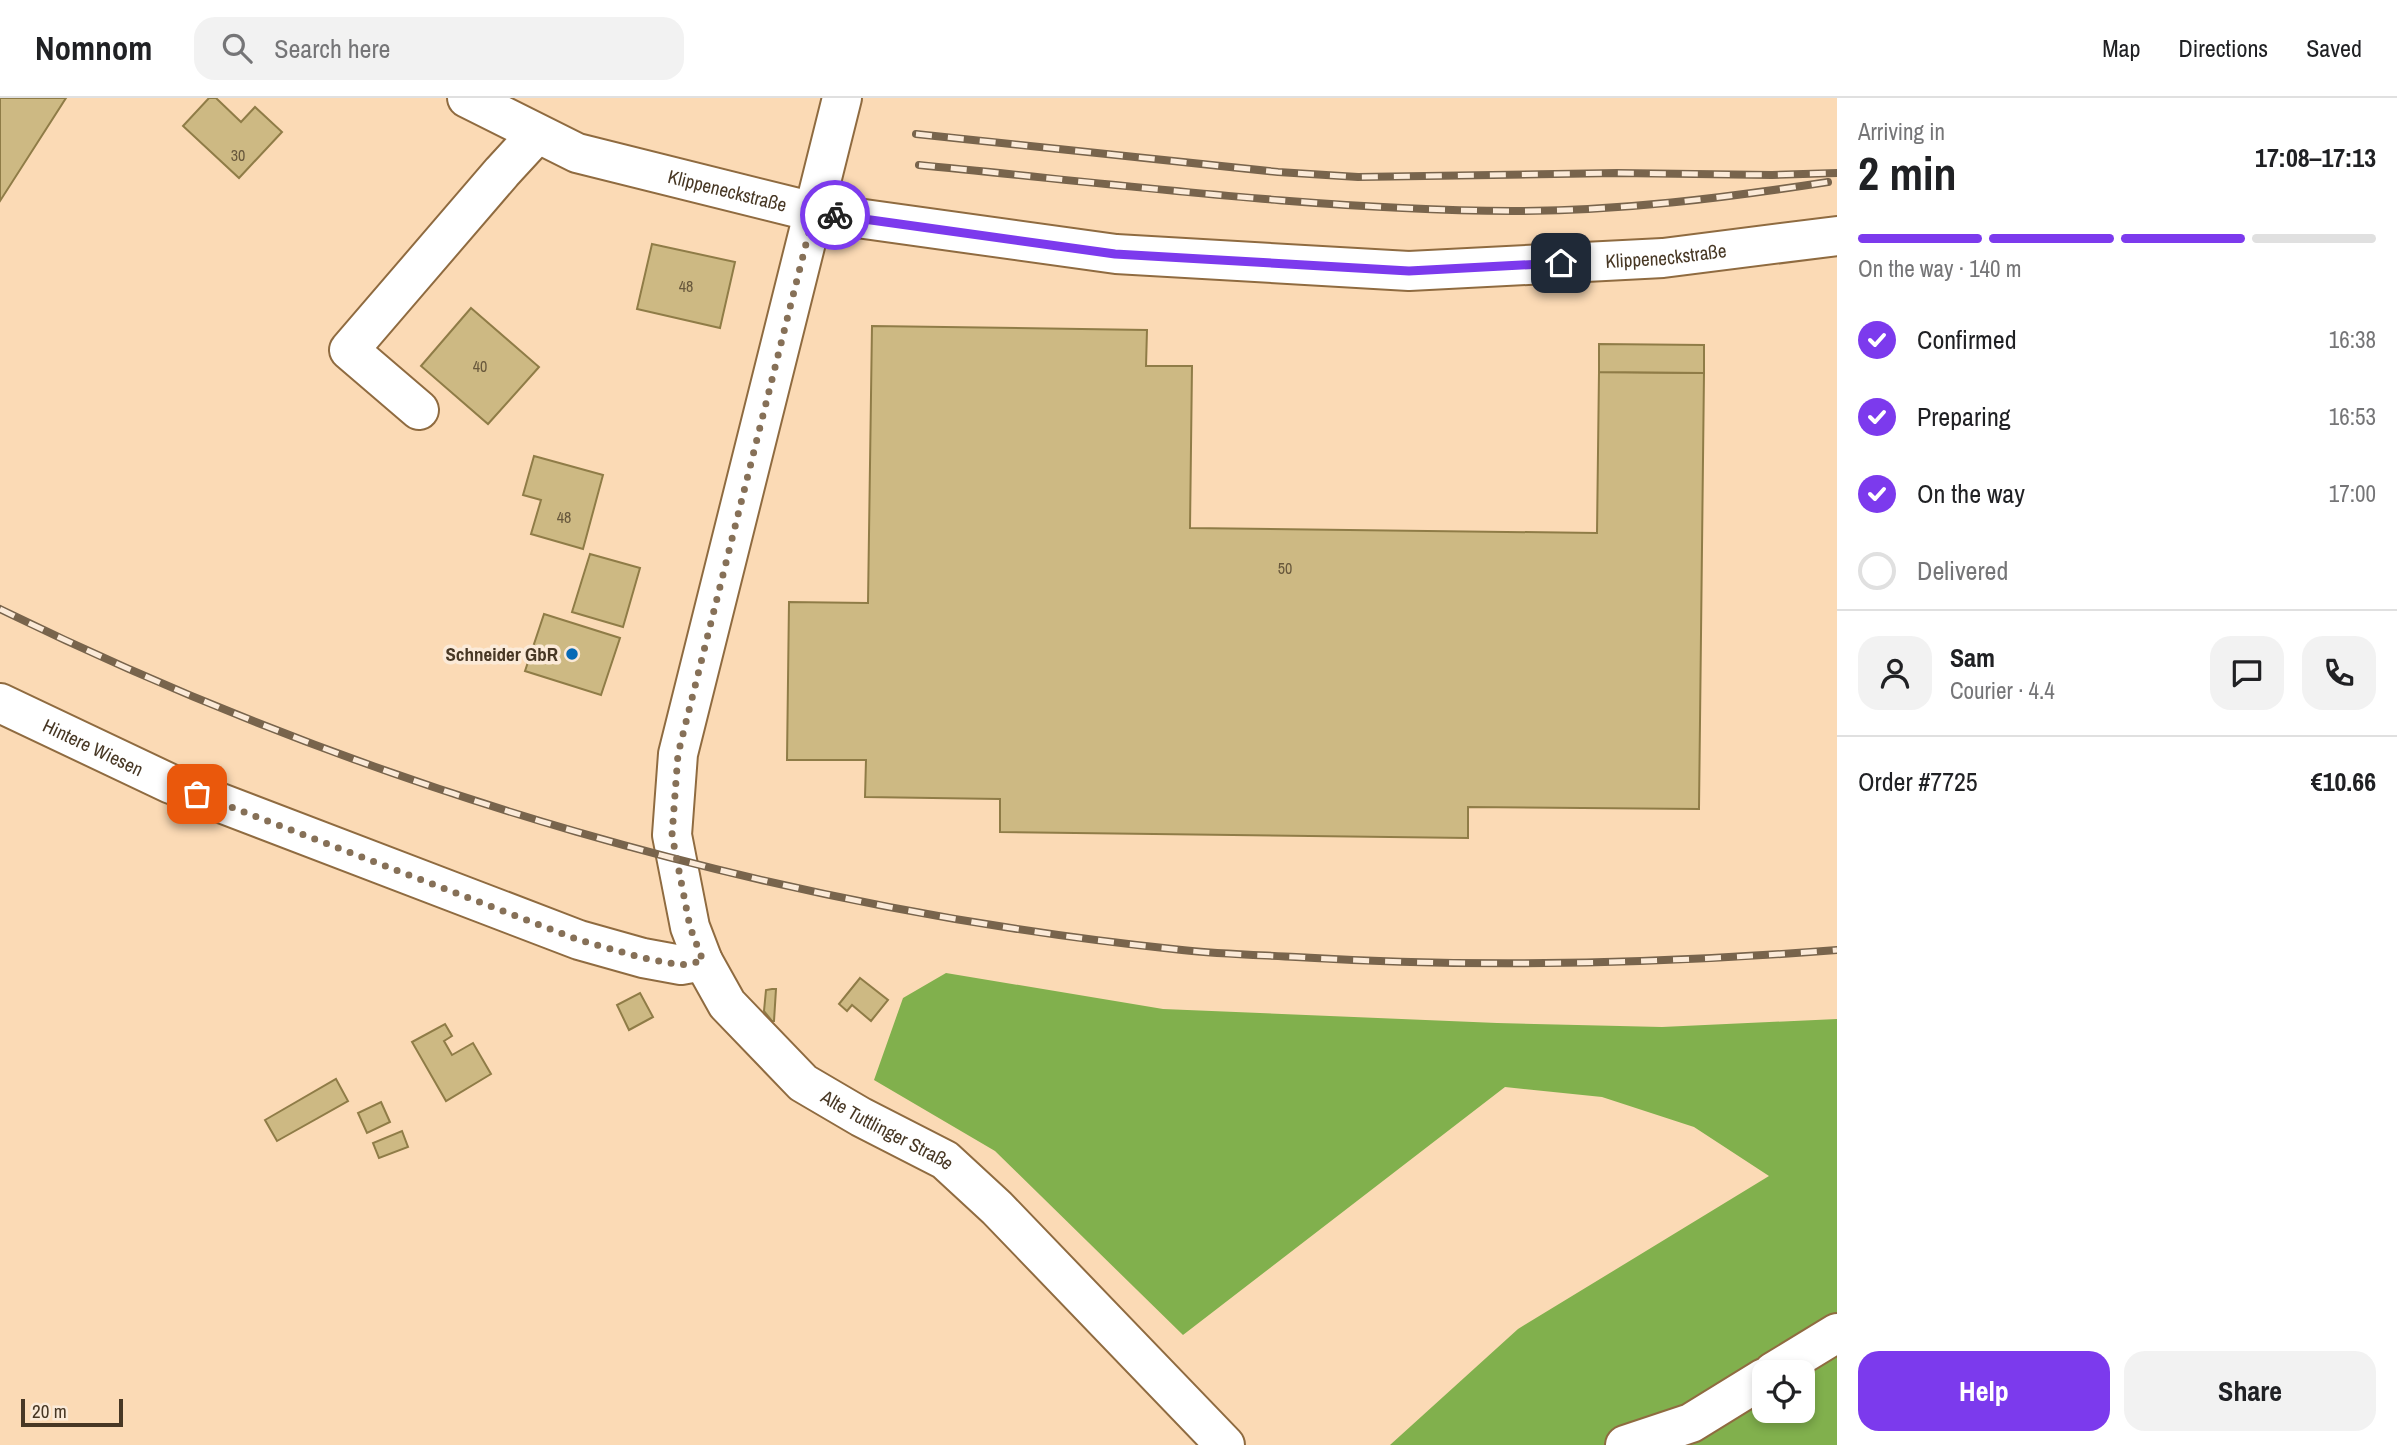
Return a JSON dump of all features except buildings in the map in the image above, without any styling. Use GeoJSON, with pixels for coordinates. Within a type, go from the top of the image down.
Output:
{"type":"FeatureCollection","features":[{"type":"Feature","properties":{"kind":"street","name":"Klippeneckstraße"},"geometry":{"type":"LineString","coordinates":[[467,98],[577,153],[814,212],[1115,254],[1409,271],[1663,258],[1837,236]]}},
{"type":"Feature","properties":{"kind":"street","name":"Alte Tuttlinger Straße"},"geometry":{"type":"LineString","coordinates":[[842,98],[678,754],[672,835],[690,927],[703,961],[727,1004],[803,1083],[861,1117],[945,1160],[997,1209],[1225,1445]]}},
{"type":"Feature","properties":{"kind":"street"},"geometry":{"type":"LineString","coordinates":[[419,410],[349,350],[537,134]]}},
{"type":"Feature","properties":{"kind":"street","name":"Hintere Wiesen"},"geometry":{"type":"LineString","coordinates":[[0,702],[171,785],[566,936],[643,958],[681,965],[703,961]]}},
{"type":"Feature","properties":{"kind":"street"},"geometry":{"type":"LineString","coordinates":[[1793,1360],[1837,1333]]}},
{"type":"Feature","properties":{"kind":"street"},"geometry":{"type":"LineString","coordinates":[[1625,1445],[1691,1423],[1752,1385]]}},
{"type":"Feature","properties":{"kind":"green space"},"geometry":{"type":"Polygon","coordinates":[[[946,973],[1163,1009],[1662,1027],[1837,1019],[1837,1445],[1390,1445],[1518,1329],[1769,1176],[1694,1127],[1602,1097],[1505,1087],[1183,1335],[995,1151],[874,1080],[903,998],[946,973]]]}},
{"type":"Feature","properties":{"kind":"railway"},"geometry":{"type":"LineString","coordinates":[[916,134],[1278,172],[1358,177],[1837,173]]}},
{"type":"Feature","properties":{"kind":"railway"},"geometry":{"type":"LineString","coordinates":[[919,165],[1290,201],[1439,210],[1592,209],[1828,182]]}},
{"type":"Feature","properties":{"kind":"railway"},"geometry":{"type":"LineString","coordinates":[[0,609],[140,674],[283,733],[428,785],[576,832],[725,871],[876,904],[1029,931],[1182,950],[1364,960],[1566,963],[1702,959],[1837,950]]}},
{"type":"Feature","properties":{"kind":"way so far"},"geometry":{"type":"LineString","coordinates":[[197,794],[579,940],[643,958],[681,965],[703,961],[690,927],[672,835],[678,754],[814,212],[835,215]]}},
{"type":"Feature","properties":{"kind":"place","name":"Schneider GbR"},"geometry":{"type":"Point","coordinates":[572,654]}},
{"type":"Feature","properties":{"kind":"route"},"geometry":{"type":"LineString","coordinates":[[835,215],[1115,254],[1409,271],[1561,263]]}}]}
